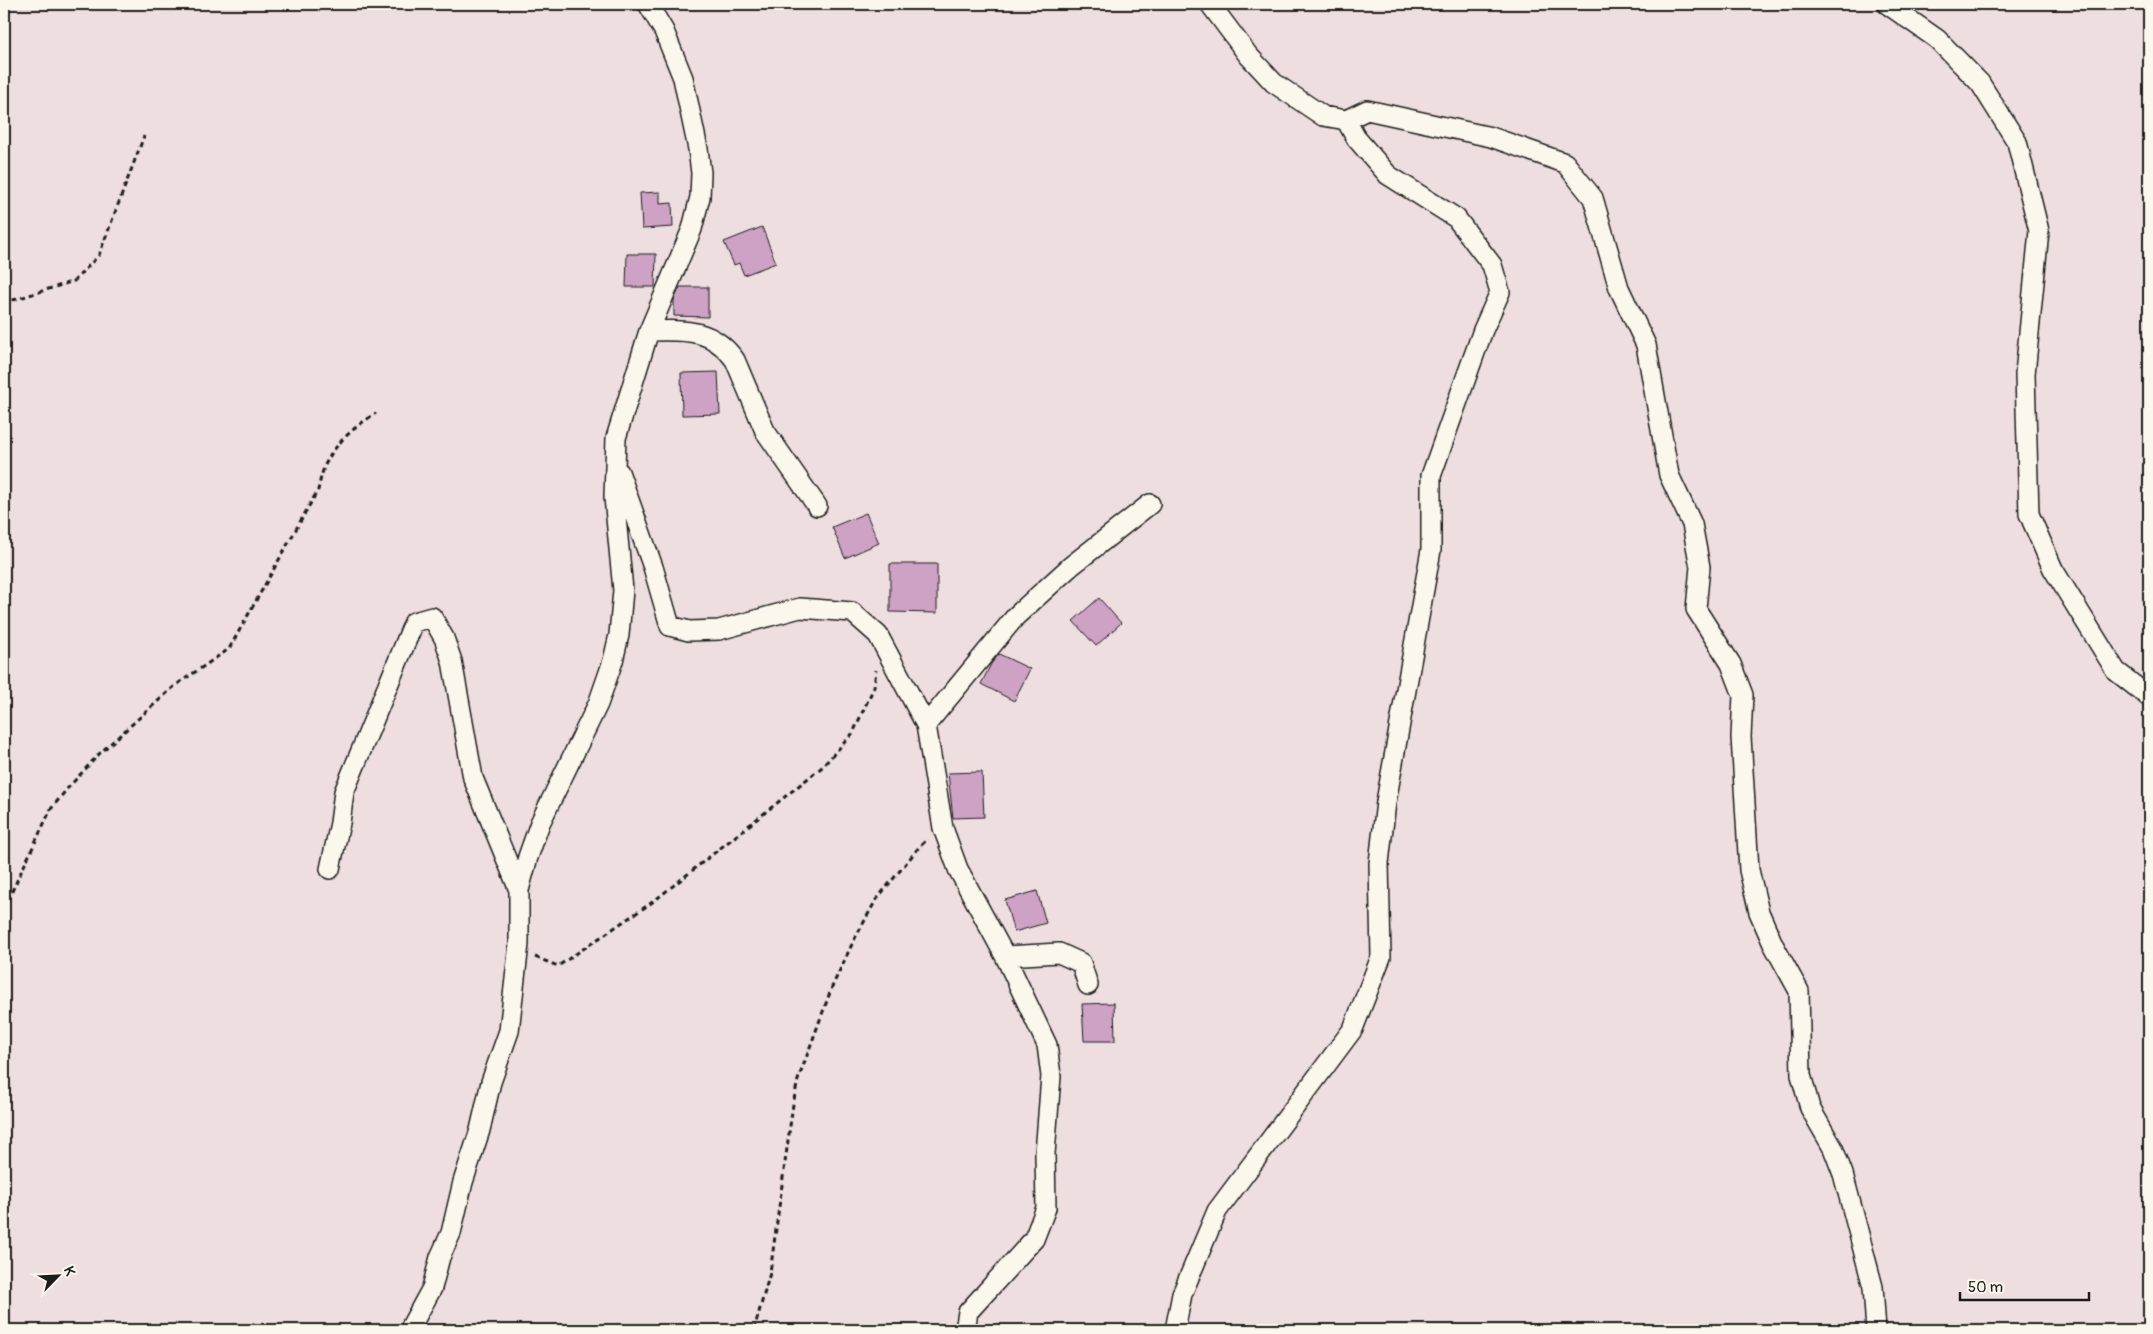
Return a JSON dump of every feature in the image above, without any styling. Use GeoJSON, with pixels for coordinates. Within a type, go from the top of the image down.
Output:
{"type":"FeatureCollection","features":[{"type":"Feature","properties":{"kind":"street"},"geometry":{"type":"LineString","coordinates":[[408,1330],[432,1288],[440,1257],[451,1233],[463,1182],[480,1130],[491,1082],[509,1032],[519,944],[519,890],[540,823],[598,704],[613,661],[623,590],[614,497],[616,438],[649,331],[692,229],[700,197],[701,173],[698,149],[683,78],[664,31],[648,4]]}},
{"type":"Feature","properties":{"kind":"street"},"geometry":{"type":"LineString","coordinates":[[1210,4],[1248,55],[1274,83],[1322,116],[1346,120],[1366,110],[1491,137],[1564,163],[1593,198],[1619,288],[1646,345],[1669,475],[1692,524],[1700,567],[1696,608],[1731,664],[1743,695],[1741,737],[1750,870],[1759,912],[1772,944],[1799,991],[1801,1075],[1810,1108],[1833,1148],[1843,1174],[1873,1287],[1876,1330]]}},
{"type":"Feature","properties":{"kind":"street"},"geometry":{"type":"LineString","coordinates":[[1887,4],[1937,39],[1980,83],[2017,142],[2039,231],[2024,374],[2030,514],[2053,569],[2116,672],[2149,697]]}},
{"type":"Feature","properties":{"kind":"street"},"geometry":{"type":"LineString","coordinates":[[1175,1330],[1182,1294],[1217,1211],[1353,1029],[1381,957],[1379,863],[1386,802],[1431,550],[1431,476],[1483,330],[1500,292],[1492,265],[1456,218],[1388,175],[1356,138],[1346,120]]}},
{"type":"Feature","properties":{"kind":"street"},"geometry":{"type":"LineString","coordinates":[[649,331],[683,330],[698,333],[715,340],[728,351],[735,360],[765,430],[817,506]]}},
{"type":"Feature","properties":{"kind":"street"},"geometry":{"type":"LineString","coordinates":[[616,464],[653,567],[670,626],[689,631],[718,630],[800,608],[852,612],[878,635],[926,724],[943,828],[958,869],[1005,956],[1047,1045],[1052,1076],[1045,1154],[1046,1208],[1034,1239],[968,1312],[965,1330]]}},
{"type":"Feature","properties":{"kind":"street"},"geometry":{"type":"LineString","coordinates":[[926,724],[1016,616],[1072,566],[1150,504]]}},
{"type":"Feature","properties":{"kind":"street"},"geometry":{"type":"LineString","coordinates":[[330,869],[340,823],[344,792],[414,622],[432,617],[444,638],[452,661],[473,778],[519,890]]}},
{"type":"Feature","properties":{"kind":"street"},"geometry":{"type":"LineString","coordinates":[[1005,956],[1059,953],[1081,963],[1088,985]]}},
{"type":"Feature","properties":{"kind":"path"},"geometry":{"type":"LineString","coordinates":[[4,302],[74,282],[99,255],[144,136]]}},
{"type":"Feature","properties":{"kind":"path"},"geometry":{"type":"LineString","coordinates":[[4,908],[52,809],[67,789],[100,753],[176,685],[229,649],[318,490],[325,463],[339,443],[356,427],[376,413]]}},
{"type":"Feature","properties":{"kind":"path"},"geometry":{"type":"LineString","coordinates":[[519,944],[536,957],[558,966],[654,901],[821,768],[853,733],[864,712],[874,687],[878,635]]}},
{"type":"Feature","properties":{"kind":"path"},"geometry":{"type":"LineString","coordinates":[[754,1330],[773,1256],[793,1104],[798,1080],[814,1033],[832,987],[853,942],[876,900],[920,846],[943,828]]}},
{"type":"Feature","properties":{"kind":"building"},"geometry":{"type":"Polygon","coordinates":[[[660,192],[660,204],[672,203],[673,227],[642,229],[640,193],[660,192]]]}},
{"type":"Feature","properties":{"kind":"building"},"geometry":{"type":"Polygon","coordinates":[[[762,227],[776,263],[744,275],[739,263],[734,265],[724,242],[762,227]]]}},
{"type":"Feature","properties":{"kind":"building"},"geometry":{"type":"Polygon","coordinates":[[[627,254],[656,254],[655,287],[626,287],[627,254]]]}},
{"type":"Feature","properties":{"kind":"building"},"geometry":{"type":"Polygon","coordinates":[[[680,287],[708,287],[708,317],[674,316],[674,300],[680,287]]]}},
{"type":"Feature","properties":{"kind":"building"},"geometry":{"type":"Polygon","coordinates":[[[718,372],[720,414],[682,415],[681,373],[718,372]]]}},
{"type":"Feature","properties":{"kind":"building"},"geometry":{"type":"Polygon","coordinates":[[[866,513],[879,543],[845,558],[832,527],[866,513]]]}},
{"type":"Feature","properties":{"kind":"building"},"geometry":{"type":"Polygon","coordinates":[[[890,564],[937,564],[937,613],[890,612],[890,564]]]}},
{"type":"Feature","properties":{"kind":"building"},"geometry":{"type":"Polygon","coordinates":[[[1099,598],[1121,623],[1096,646],[1073,621],[1099,598]]]}},
{"type":"Feature","properties":{"kind":"building"},"geometry":{"type":"Polygon","coordinates":[[[999,654],[1030,669],[1014,701],[981,684],[991,664],[999,654]]]}},
{"type":"Feature","properties":{"kind":"building"},"geometry":{"type":"Polygon","coordinates":[[[982,772],[984,817],[953,818],[948,773],[982,772]]]}},
{"type":"Feature","properties":{"kind":"building"},"geometry":{"type":"Polygon","coordinates":[[[1037,891],[1046,923],[1014,932],[1005,900],[1037,891]]]}},
{"type":"Feature","properties":{"kind":"building"},"geometry":{"type":"Polygon","coordinates":[[[1114,1003],[1115,1041],[1084,1041],[1082,1004],[1114,1003]]]}}]}
